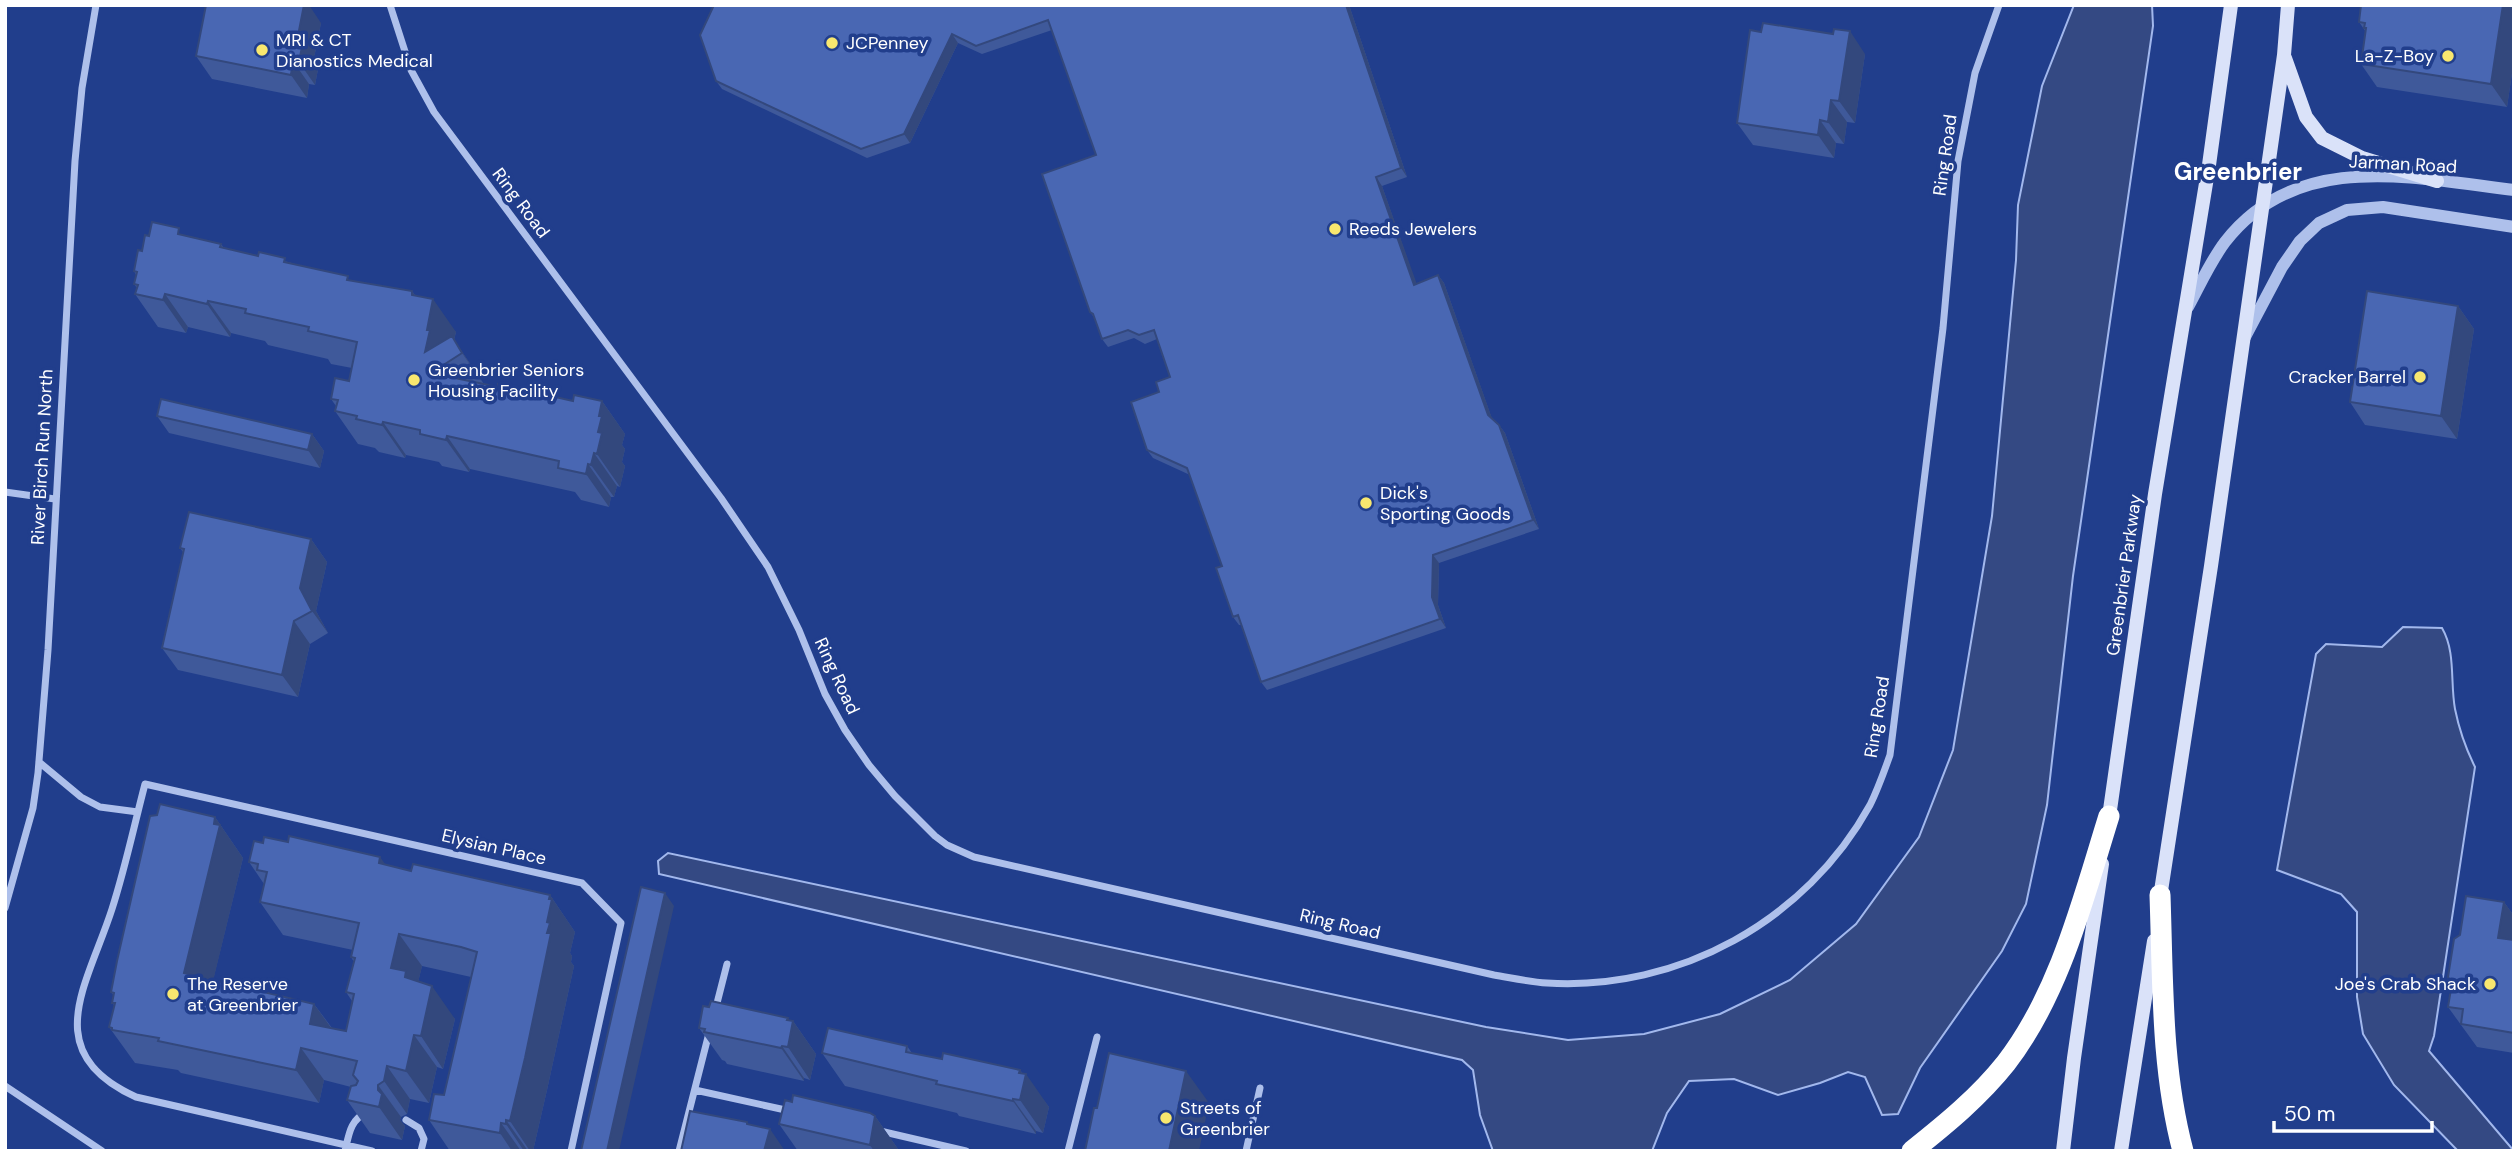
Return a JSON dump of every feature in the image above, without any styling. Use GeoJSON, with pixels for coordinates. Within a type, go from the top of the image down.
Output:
{"type":"FeatureCollection","features":[{"type":"Feature","properties":{"kind":"highway"},"geometry":{"type":"LineString","coordinates":[[1912,1151],[1989,1083],[2008,1060],[2031,1024],[2070,943],[2109,816]]}},
{"type":"Feature","properties":{"kind":"highway"},"geometry":{"type":"LineString","coordinates":[[2161,895],[2165,1041],[2171,1093],[2183,1151]]}},
{"type":"Feature","properties":{"kind":"main road","name":"Greenbrier Parkway"},"geometry":{"type":"LineString","coordinates":[[2063,1151],[2155,495],[2209,165],[2231,5]]}},
{"type":"Feature","properties":{"kind":"main road"},"geometry":{"type":"LineString","coordinates":[[2121,1151],[2213,554],[2284,55],[2288,5]]}},
{"type":"Feature","properties":{"kind":"main road"},"geometry":{"type":"LineString","coordinates":[[2284,55],[2306,117],[2322,138],[2362,158],[2437,181]]}},
{"type":"Feature","properties":{"kind":"street","name":"River Birch Run North"},"geometry":{"type":"LineString","coordinates":[[5,908],[33,808],[39,762],[75,161],[82,88],[96,5]]}},
{"type":"Feature","properties":{"kind":"street","name":"Ring Road"},"geometry":{"type":"LineString","coordinates":[[390,5],[411,71],[434,112],[721,498],[768,567],[784,596],[825,694],[845,730],[895,796],[935,836],[947,845],[974,857],[1494,975],[1547,983],[1600,982],[1640,977],[1678,967],[1751,932],[1786,905],[1817,875],[1847,841],[1871,803],[1890,755],[1943,328],[1958,161],[1975,73],[1999,5]]}},
{"type":"Feature","properties":{"kind":"street","name":"Jarman Road"},"geometry":{"type":"LineString","coordinates":[[2185,313],[2226,241],[2262,205],[2297,188],[2328,179],[2361,175],[2514,190]]}},
{"type":"Feature","properties":{"kind":"street"},"geometry":{"type":"LineString","coordinates":[[2242,342],[2282,267],[2300,241],[2319,223],[2347,210],[2384,207],[2514,227]]}},
{"type":"Feature","properties":{"kind":"street"},"geometry":{"type":"LineString","coordinates":[[5,492],[55,499]]}},
{"type":"Feature","properties":{"kind":"street"},"geometry":{"type":"LineString","coordinates":[[39,762],[81,797],[100,807],[138,812]]}},
{"type":"Feature","properties":{"kind":"street","name":"Elysian Place"},"geometry":{"type":"LineString","coordinates":[[372,1151],[346,1148],[136,1097],[114,1087],[92,1066],[79,1040],[76,1017],[113,908],[145,784],[582,883],[621,923],[571,1151]]}},
{"type":"Feature","properties":{"kind":"street"},"geometry":{"type":"LineString","coordinates":[[679,1151],[727,964]]}},
{"type":"Feature","properties":{"kind":"street"},"geometry":{"type":"LineString","coordinates":[[1068,1151],[1097,1037]]}},
{"type":"Feature","properties":{"kind":"street"},"geometry":{"type":"LineString","coordinates":[[5,1086],[102,1151]]}},
{"type":"Feature","properties":{"kind":"street"},"geometry":{"type":"LineString","coordinates":[[1246,1151],[1260,1088]]}},
{"type":"Feature","properties":{"kind":"street"},"geometry":{"type":"LineString","coordinates":[[695,1090],[797,1112]]}},
{"type":"Feature","properties":{"kind":"street"},"geometry":{"type":"LineString","coordinates":[[346,1148],[351,1126],[358,1116],[375,1113]]}},
{"type":"Feature","properties":{"kind":"street"},"geometry":{"type":"LineString","coordinates":[[406,1120],[419,1128],[424,1139],[421,1151]]}},
{"type":"Feature","properties":{"kind":"street"},"geometry":{"type":"LineString","coordinates":[[876,1130],[966,1151]]}},
{"type":"Feature","properties":{"kind":"water"},"geometry":{"type":"Polygon","coordinates":[[[2074,5],[2152,5],[2153,26],[2073,576],[2047,805],[2026,904],[2002,951],[1920,1068],[1898,1114],[1882,1115],[1865,1077],[1848,1072],[1778,1095],[1734,1079],[1689,1081],[1667,1113],[1652,1151],[1493,1151],[1480,1115],[1473,1070],[1462,1060],[659,874],[658,861],[668,853],[1486,1027],[1568,1040],[1644,1034],[1720,1014],[1790,980],[1856,924],[1919,837],[1953,750],[1992,516],[2016,260],[2018,205],[2042,86],[2074,5]]]}},
{"type":"Feature","properties":{"kind":"water"},"geometry":{"type":"Polygon","coordinates":[[[2403,627],[2442,628],[2451,657],[2457,716],[2475,767],[2434,1036],[2429,1051],[2514,1151],[2458,1151],[2394,1085],[2363,1034],[2357,997],[2357,912],[2341,894],[2277,870],[2316,654],[2326,644],[2382,647],[2403,627]]]}},
{"type":"Feature","properties":{"kind":"building","name":"MRI & CT Dianostics Medical"},"geometry":{"type":"Polygon","coordinates":[[[206,5],[304,5],[297,41],[303,42],[299,62],[293,61],[291,75],[196,56],[206,5]]]}},
{"type":"Feature","properties":{"kind":"building"},"geometry":{"type":"Polygon","coordinates":[[[714,5],[1346,5],[1401,168],[1376,177],[1414,285],[1438,275],[1488,415],[1499,425],[1533,520],[1433,555],[1432,597],[1440,619],[1261,682],[1238,615],[1233,617],[1216,568],[1222,566],[1187,468],[1147,450],[1131,402],[1159,392],[1156,382],[1170,377],[1154,330],[1139,335],[1128,330],[1102,339],[1042,174],[1096,155],[1048,20],[976,46],[952,34],[904,134],[861,149],[716,81],[700,35],[714,5]]]}},
{"type":"Feature","properties":{"kind":"building","name":"La-Z-Boy"},"geometry":{"type":"Polygon","coordinates":[[[2361,5],[2503,5],[2491,84],[2361,64],[2366,28],[2365,23],[2359,22],[2361,5]]]}},
{"type":"Feature","properties":{"kind":"building"},"geometry":{"type":"Polygon","coordinates":[[[1763,23],[1833,34],[1834,29],[1850,31],[1839,101],[1831,100],[1828,122],[1820,120],[1818,135],[1737,123],[1750,30],[1761,32],[1763,23]]]}},
{"type":"Feature","properties":{"kind":"building"},"geometry":{"type":"Polygon","coordinates":[[[152,222],[179,228],[178,234],[221,244],[220,247],[258,256],[259,252],[285,258],[284,262],[348,276],[347,280],[412,291],[412,295],[433,299],[425,352],[452,336],[462,353],[431,373],[498,387],[498,384],[573,401],[574,395],[602,401],[598,432],[602,433],[597,454],[594,453],[586,474],[558,468],[559,461],[447,436],[446,440],[420,434],[420,430],[383,422],[382,425],[335,411],[338,400],[331,399],[335,378],[349,381],[357,342],[308,331],[309,327],[245,313],[246,309],[208,301],[207,304],[165,294],[163,300],[135,294],[138,285],[134,284],[137,272],[134,271],[138,250],[142,251],[145,235],[149,236],[152,222]]]}},
{"type":"Feature","properties":{"kind":"building","name":"Cracker Barrel"},"geometry":{"type":"Polygon","coordinates":[[[2367,291],[2458,306],[2441,416],[2350,402],[2367,291]]]}},
{"type":"Feature","properties":{"kind":"building"},"geometry":{"type":"Polygon","coordinates":[[[161,399],[312,434],[308,450],[157,416],[161,399]]]}},
{"type":"Feature","properties":{"kind":"building"},"geometry":{"type":"Polygon","coordinates":[[[189,512],[311,539],[300,588],[312,611],[294,621],[282,675],[162,648],[184,549],[180,548],[189,512]]]}},
{"type":"Feature","properties":{"kind":"building"},"geometry":{"type":"Polygon","coordinates":[[[160,804],[215,817],[214,824],[220,825],[184,973],[314,1004],[310,1024],[346,1031],[354,994],[346,992],[355,958],[351,957],[359,923],[260,902],[267,872],[257,870],[258,864],[249,862],[254,841],[263,843],[264,837],[288,842],[289,836],[380,857],[379,863],[411,871],[413,864],[550,895],[549,899],[552,899],[547,933],[551,933],[525,1058],[510,1121],[501,1123],[500,1133],[429,1120],[434,1094],[444,1095],[477,952],[461,947],[399,934],[391,968],[406,971],[405,977],[432,986],[421,1036],[414,1035],[406,1071],[387,1066],[384,1081],[378,1085],[382,1094],[379,1107],[347,1100],[351,1086],[358,1081],[353,1075],[357,1061],[301,1048],[296,1070],[158,1041],[159,1038],[112,1030],[109,1027],[115,1003],[112,1003],[114,993],[111,992],[117,961],[150,816],[157,815],[160,804]]]}},
{"type":"Feature","properties":{"kind":"building"},"geometry":{"type":"Polygon","coordinates":[[[641,887],[665,893],[607,1151],[581,1151],[641,887]]]}},
{"type":"Feature","properties":{"kind":"building","name":"Joe's Crab Shack"},"geometry":{"type":"Polygon","coordinates":[[[2466,896],[2504,902],[2498,938],[2514,940],[2514,1033],[2461,1024],[2463,1009],[2448,1007],[2452,983],[2448,977],[2454,939],[2460,935],[2466,896]]]}},
{"type":"Feature","properties":{"kind":"building"},"geometry":{"type":"Polygon","coordinates":[[[711,1001],[788,1018],[787,1020],[793,1021],[788,1047],[781,1048],[704,1032],[705,1029],[699,1028],[703,1006],[709,1007],[711,1001]]]}},
{"type":"Feature","properties":{"kind":"building"},"geometry":{"type":"Polygon","coordinates":[[[828,1028],[907,1046],[906,1052],[942,1059],[943,1053],[1020,1070],[1019,1073],[1026,1074],[1020,1100],[1013,1101],[936,1084],[937,1081],[822,1053],[828,1028]]]}},
{"type":"Feature","properties":{"kind":"building"},"geometry":{"type":"Polygon","coordinates":[[[1109,1053],[1186,1071],[1169,1151],[1085,1151],[1109,1053]]]}},
{"type":"Feature","properties":{"kind":"building"},"geometry":{"type":"Polygon","coordinates":[[[793,1095],[875,1116],[870,1145],[779,1124],[785,1100],[792,1102],[793,1095]]]}},
{"type":"Feature","properties":{"kind":"building"},"geometry":{"type":"Polygon","coordinates":[[[690,1111],[770,1129],[764,1151],[681,1151],[690,1111]]]}},
{"type":"Feature","properties":{"kind":"place","name":"JCPenney"},"geometry":{"type":"Point","coordinates":[832,43]}},
{"type":"Feature","properties":{"kind":"place","name":"MRI & CT Dianostics Medical"},"geometry":{"type":"Point","coordinates":[262,50]}},
{"type":"Feature","properties":{"kind":"place","name":"La-Z-Boy"},"geometry":{"type":"Point","coordinates":[2448,56]}},
{"type":"Feature","properties":{"kind":"place","name":"Reeds Jewelers"},"geometry":{"type":"Point","coordinates":[1335,229]}},
{"type":"Feature","properties":{"kind":"place","name":"Cracker Barrel"},"geometry":{"type":"Point","coordinates":[2420,377]}},
{"type":"Feature","properties":{"kind":"place","name":"Greenbrier Seniors Housing Facility"},"geometry":{"type":"Point","coordinates":[414,380]}},
{"type":"Feature","properties":{"kind":"place","name":"Dick's Sporting Goods"},"geometry":{"type":"Point","coordinates":[1366,503]}},
{"type":"Feature","properties":{"kind":"place","name":"Joe's Crab Shack"},"geometry":{"type":"Point","coordinates":[2490,984]}},
{"type":"Feature","properties":{"kind":"place","name":"The Reserve at Greenbrier"},"geometry":{"type":"Point","coordinates":[173,994]}},
{"type":"Feature","properties":{"kind":"place","name":"Streets of Greenbrier"},"geometry":{"type":"Point","coordinates":[1166,1118]}},
{"type":"Feature","properties":{"kind":"district","name":"Greenbrier"},"geometry":{"type":"Point","coordinates":[2238,172]}}]}
